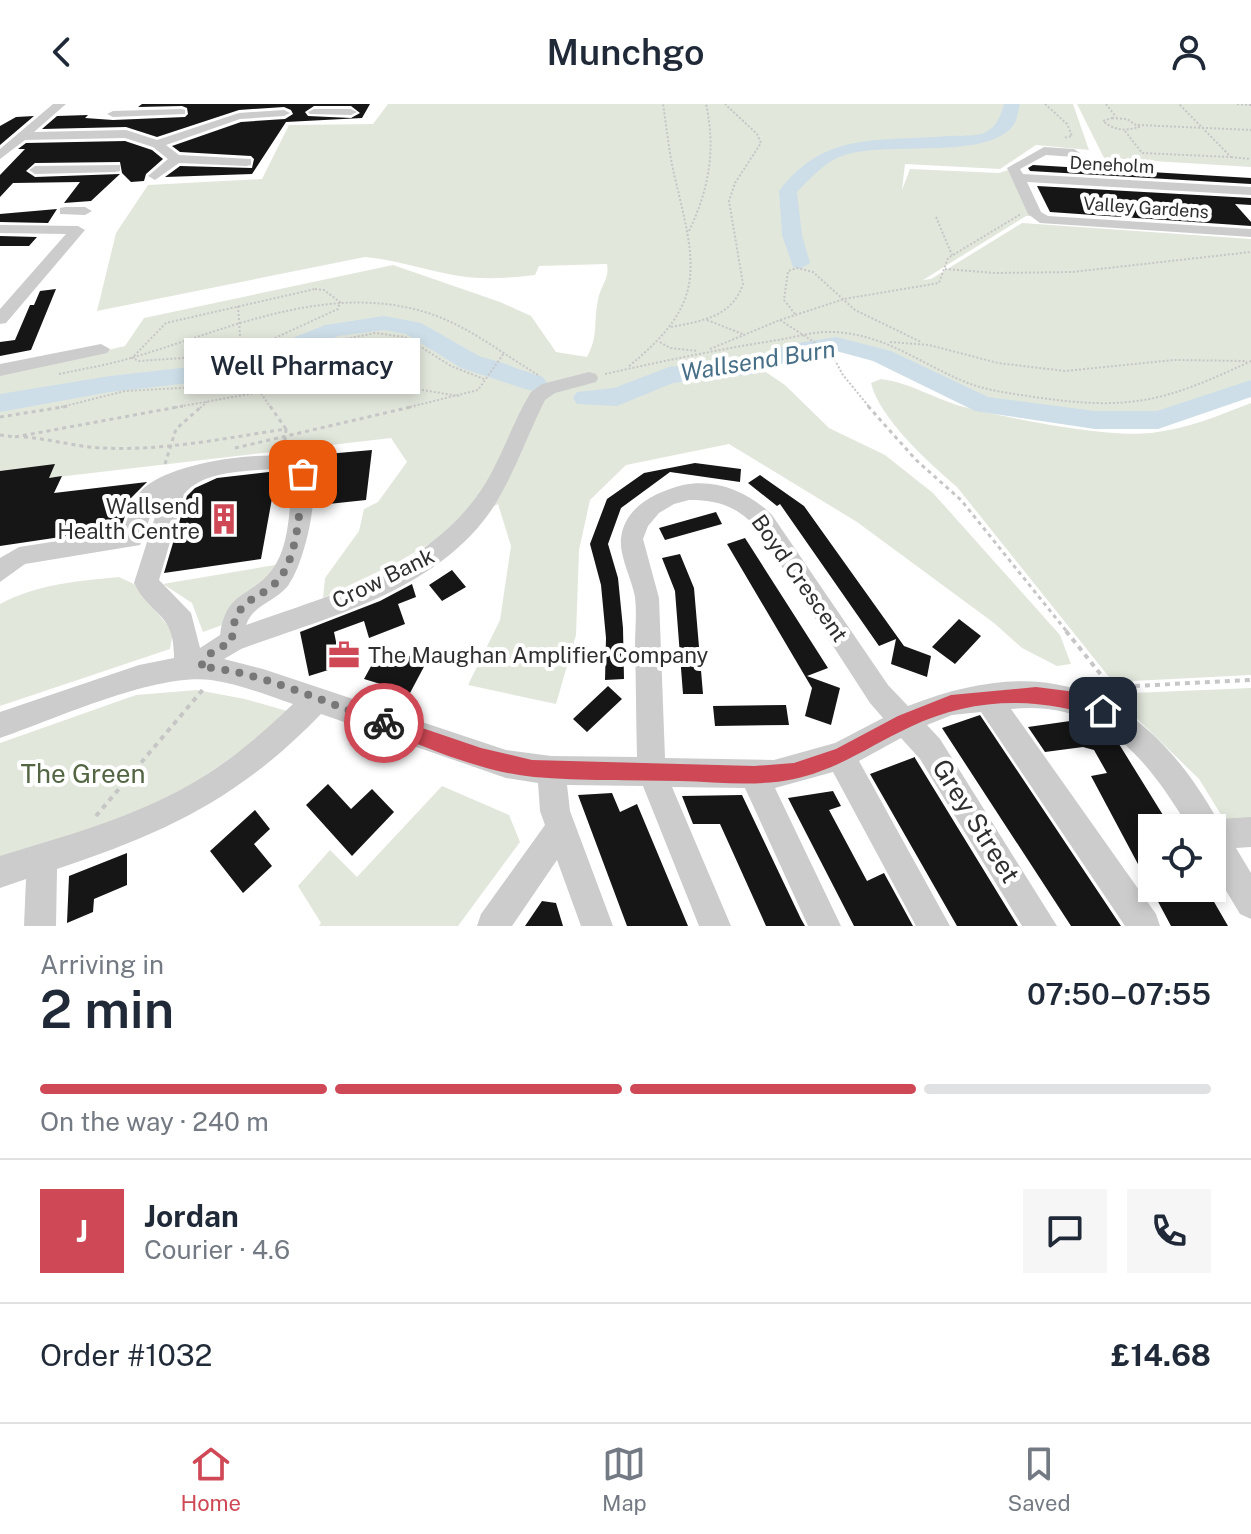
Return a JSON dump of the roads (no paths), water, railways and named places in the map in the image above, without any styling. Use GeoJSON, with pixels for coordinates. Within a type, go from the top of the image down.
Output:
{"type":"FeatureCollection","features":[{"type":"Feature","properties":{"kind":"street"},"geometry":{"type":"LineString","coordinates":[[2,152],[60,104]]}},
{"type":"Feature","properties":{"kind":"street"},"geometry":{"type":"LineString","coordinates":[[157,144],[263,111],[284,113]]}},
{"type":"Feature","properties":{"kind":"street"},"geometry":{"type":"LineString","coordinates":[[113,114],[181,112]]}},
{"type":"Feature","properties":{"kind":"street"},"geometry":{"type":"LineString","coordinates":[[314,112],[351,112]]}},
{"type":"Feature","properties":{"kind":"street"},"geometry":{"type":"LineString","coordinates":[[213,113],[228,120]]}},
{"type":"Feature","properties":{"kind":"street"},"geometry":{"type":"LineString","coordinates":[[116,133],[135,114]]}},
{"type":"Feature","properties":{"kind":"street"},"geometry":{"type":"LineString","coordinates":[[22,136],[116,133],[145,138],[176,159],[246,162]]}},
{"type":"Feature","properties":{"kind":"street"},"geometry":{"type":"LineString","coordinates":[[73,134],[31,174],[51,170],[115,168]]}},
{"type":"Feature","properties":{"kind":"street"},"geometry":{"type":"LineString","coordinates":[[226,162],[236,150]]}},
{"type":"Feature","properties":{"kind":"street"},"geometry":{"type":"LineString","coordinates":[[1018,178],[1012,171],[1015,166],[1044,151],[1074,153]]}},
{"type":"Feature","properties":{"kind":"street"},"geometry":{"type":"LineString","coordinates":[[155,176],[176,159]]}},
{"type":"Feature","properties":{"kind":"street","name":"Deneholm"},"geometry":{"type":"LineString","coordinates":[[1018,178],[1251,191]]}},
{"type":"Feature","properties":{"kind":"street","name":"Valley Gardens"},"geometry":{"type":"LineString","coordinates":[[1018,178],[1039,218],[1251,233]]}},
{"type":"Feature","properties":{"kind":"street"},"geometry":{"type":"LineString","coordinates":[[59,230],[76,211]]}},
{"type":"Feature","properties":{"kind":"street"},"geometry":{"type":"LineString","coordinates":[[0,229],[78,230],[0,319]]}},
{"type":"Feature","properties":{"kind":"street"},"geometry":{"type":"LineString","coordinates":[[0,370],[101,349]]}},
{"type":"Feature","properties":{"kind":"street","name":"Crow Bank"},"geometry":{"type":"LineString","coordinates":[[202,668],[211,653],[232,641],[383,582],[439,553],[482,506],[538,396],[549,388],[589,378]]}},
{"type":"Feature","properties":{"kind":"street"},"geometry":{"type":"LineString","coordinates":[[0,572],[19,556],[132,539],[148,495],[157,486],[204,471],[282,461],[296,463],[303,469],[290,558],[277,582],[238,610],[233,622],[232,641]]}},
{"type":"Feature","properties":{"kind":"street"},"geometry":{"type":"LineString","coordinates":[[183,479],[174,491],[146,583],[182,621],[187,644],[202,668]]}},
{"type":"Feature","properties":{"kind":"street","name":"Boyd Crescent"},"geometry":{"type":"LineString","coordinates":[[651,770],[648,607],[632,539],[638,522],[651,507],[678,493],[700,491],[724,495],[742,502],[758,514],[879,694],[904,721]]}},
{"type":"Feature","properties":{"kind":"street"},"geometry":{"type":"LineString","coordinates":[[0,725],[139,677],[202,668],[317,699],[494,760],[551,770],[651,770],[754,775],[794,771],[840,756],[904,721],[951,702],[1051,696],[1111,704],[1132,732],[1160,759],[1197,814]]}},
{"type":"Feature","properties":{"kind":"street"},"geometry":{"type":"LineString","coordinates":[[987,698],[1144,926]]}},
{"type":"Feature","properties":{"kind":"street"},"geometry":{"type":"LineString","coordinates":[[0,872],[134,826],[201,795],[268,744],[317,699]]}},
{"type":"Feature","properties":{"kind":"street","name":"Grey Street"},"geometry":{"type":"LineString","coordinates":[[904,721],[930,749],[1041,926]]}},
{"type":"Feature","properties":{"kind":"street"},"geometry":{"type":"LineString","coordinates":[[840,756],[934,926]]}},
{"type":"Feature","properties":{"kind":"street"},"geometry":{"type":"LineString","coordinates":[[551,770],[552,799],[597,926]]}},
{"type":"Feature","properties":{"kind":"street"},"geometry":{"type":"LineString","coordinates":[[651,770],[715,926]]}},
{"type":"Feature","properties":{"kind":"street"},"geometry":{"type":"LineString","coordinates":[[754,775],[825,926]]}},
{"type":"Feature","properties":{"kind":"street"},"geometry":{"type":"LineString","coordinates":[[493,926],[561,828]]}},
{"type":"Feature","properties":{"kind":"street"},"geometry":{"type":"LineString","coordinates":[[1226,835],[1251,832]]}},
{"type":"Feature","properties":{"kind":"street"},"geometry":{"type":"LineString","coordinates":[[40,926],[55,853]]}},
{"type":"Feature","properties":{"kind":"street"},"geometry":{"type":"LineString","coordinates":[[1226,860],[1251,903]]}},
{"type":"Feature","properties":{"kind":"waterway"},"geometry":{"type":"LineString","coordinates":[[800,263],[792,235],[788,191],[815,163],[838,151],[876,143],[987,138],[1006,124],[1012,104]]}},
{"type":"Feature","properties":{"kind":"waterway","name":"Wallsend Burn"},"geometry":{"type":"LineString","coordinates":[[0,403],[110,384],[234,370],[260,363],[333,330],[384,323],[413,328],[470,362],[534,383]]}},
{"type":"Feature","properties":{"kind":"waterway","name":"Wallsend Burn"},"geometry":{"type":"LineString","coordinates":[[586,398],[617,397],[669,375],[754,366],[786,353],[836,344],[882,356],[984,405],[1095,420],[1158,420],[1251,388]]}},
{"type":"Feature","properties":{"kind":"place","name":"Well Pharmacy"},"geometry":{"type":"Point","coordinates":[303,474]}},
{"type":"Feature","properties":{"kind":"place","name":"Wallsend Health Centre"},"geometry":{"type":"Point","coordinates":[224,519]}},
{"type":"Feature","properties":{"kind":"place","name":"The Maughan Amplifier Company"},"geometry":{"type":"Point","coordinates":[344,655]}},
{"type":"Feature","properties":{"kind":"park label","name":"The Green"},"geometry":{"type":"Point","coordinates":[83,774]}}]}
